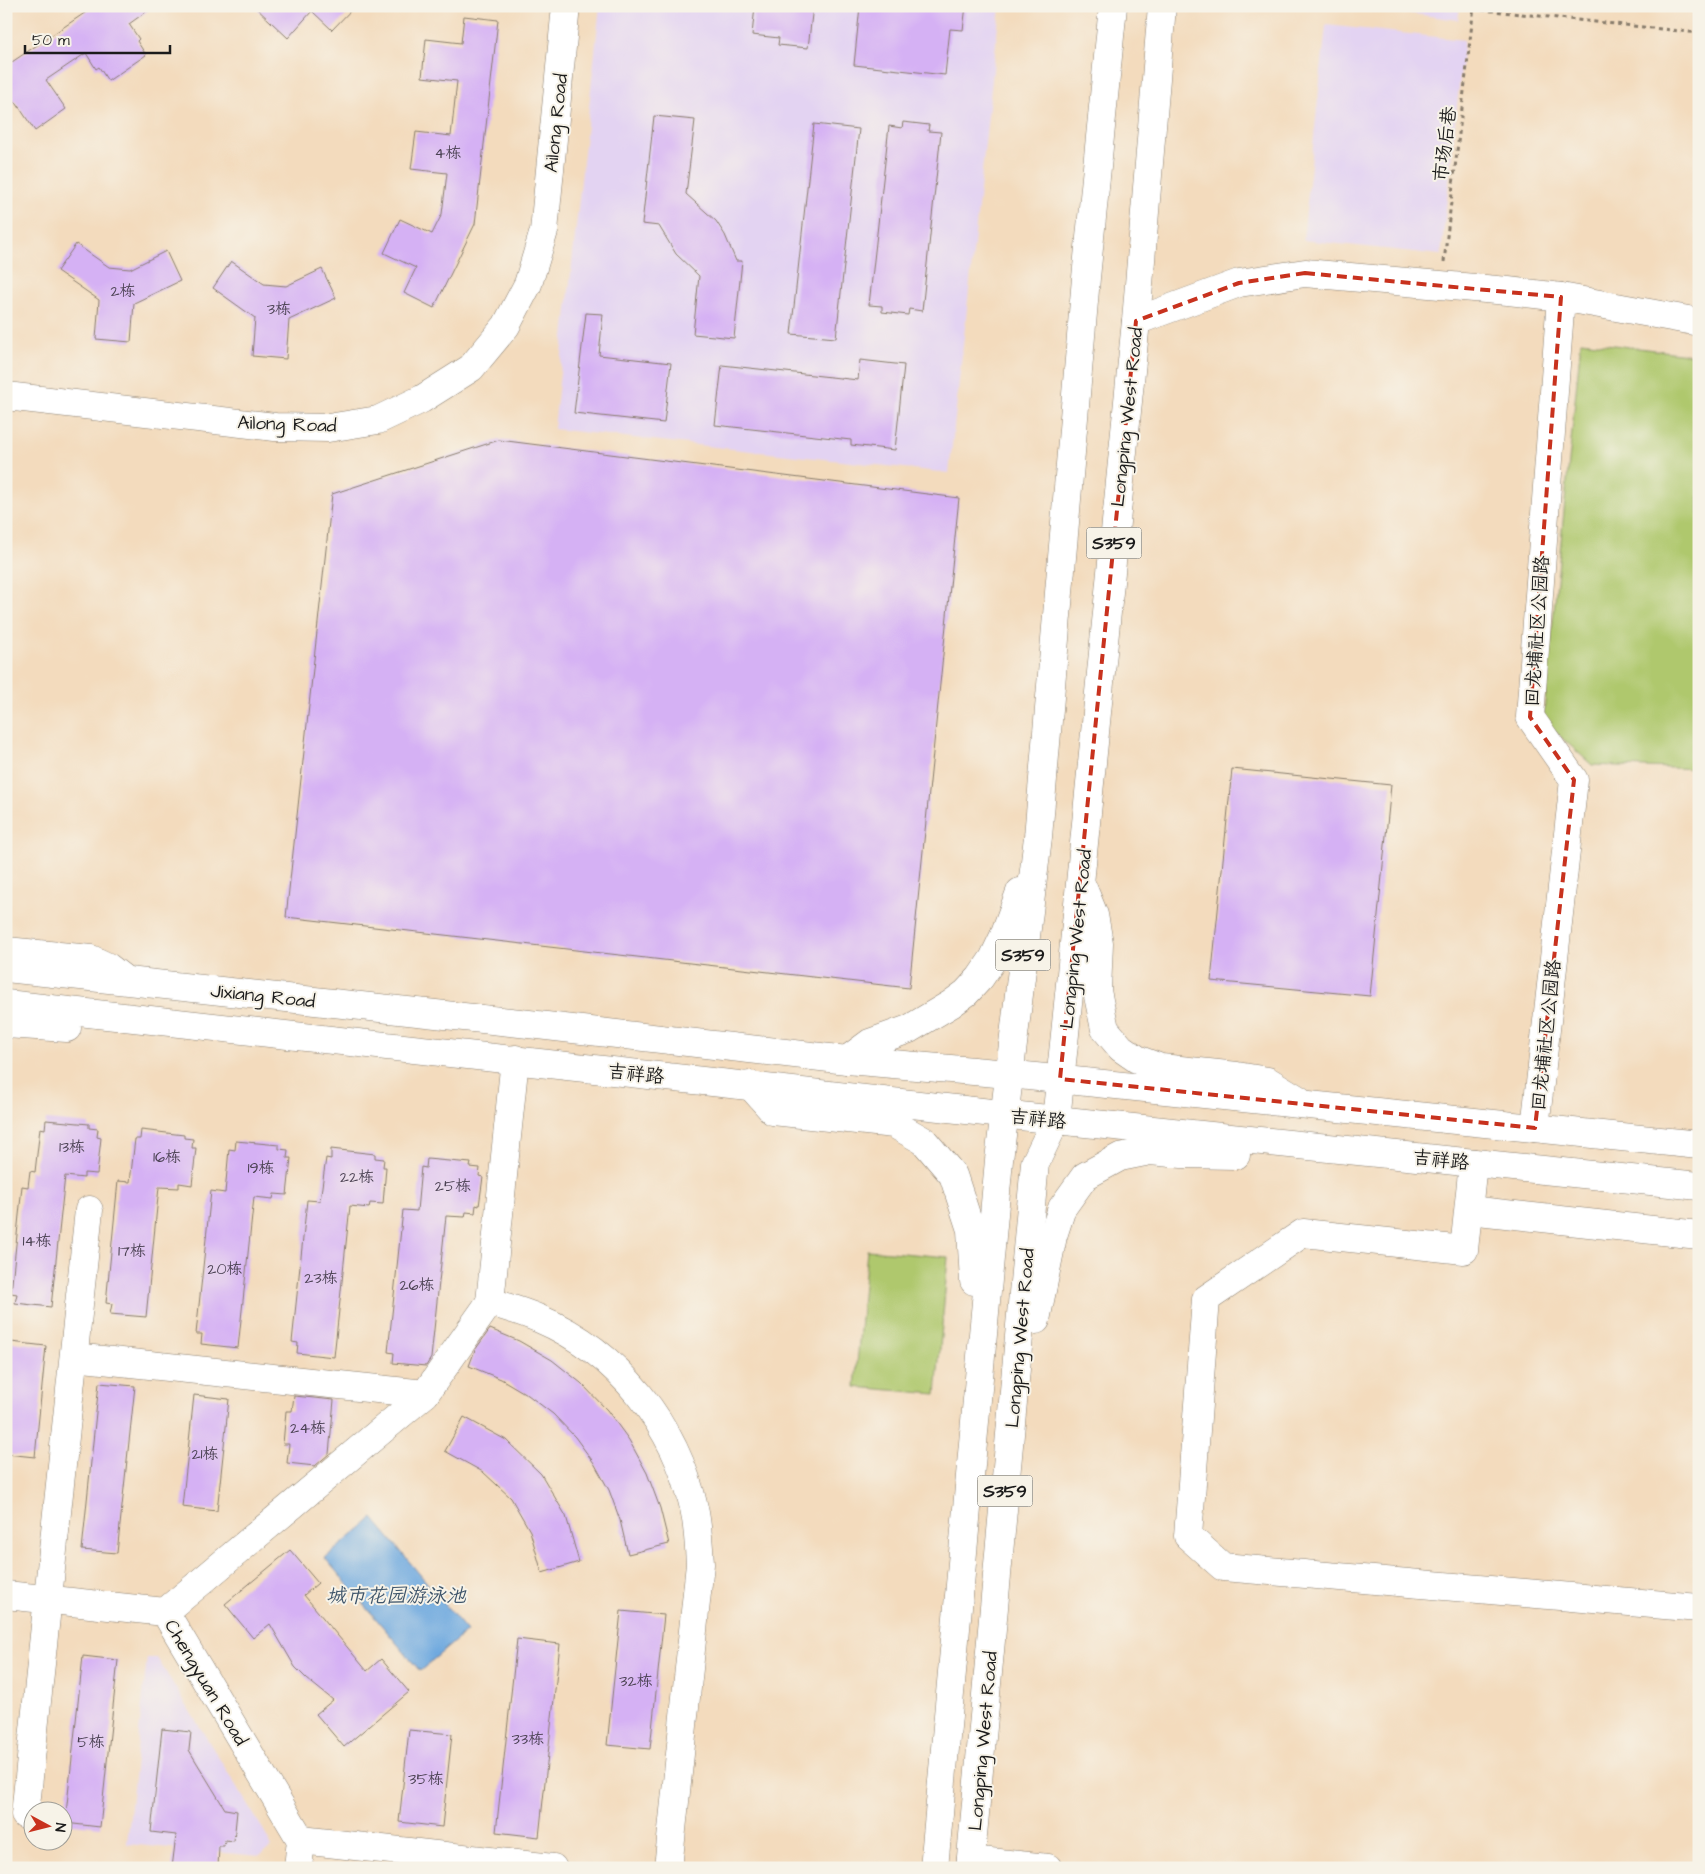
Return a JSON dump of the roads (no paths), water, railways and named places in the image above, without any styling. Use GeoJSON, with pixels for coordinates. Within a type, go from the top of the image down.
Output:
{"type":"FeatureCollection","features":[{"type":"Feature","properties":{"kind":"main road","name":"Ailong Road"},"geometry":{"type":"LineString","coordinates":[[10,398],[275,427],[328,428],[378,420],[422,399],[471,368],[506,326],[528,284],[544,231],[566,6]]}},
{"type":"Feature","properties":{"kind":"main road","name":"Longping West Road"},"geometry":{"type":"LineString","coordinates":[[934,1868],[1008,1074],[1038,837],[1087,269],[1113,6]]}},
{"type":"Feature","properties":{"kind":"main road","name":"Longping West Road"},"geometry":{"type":"LineString","coordinates":[[971,1864],[1035,1163],[1056,1120],[1136,321],[1162,6]]}},
{"type":"Feature","properties":{"kind":"main road"},"geometry":{"type":"LineString","coordinates":[[1136,321],[1239,283],[1305,273],[1561,297],[1699,322]]}},
{"type":"Feature","properties":{"kind":"main road","name":"回龙埔社区公园路"},"geometry":{"type":"LineString","coordinates":[[1535,1128],[1574,780],[1530,717],[1561,297]]}},
{"type":"Feature","properties":{"kind":"main road"},"geometry":{"type":"LineString","coordinates":[[847,1060],[870,1043],[909,1029],[951,1004],[966,993],[980,978],[993,959],[1003,938],[1038,837]]}},
{"type":"Feature","properties":{"kind":"main road"},"geometry":{"type":"LineString","coordinates":[[1080,881],[1094,915],[1099,944],[1097,991],[1105,1029],[1121,1048],[1137,1059],[1160,1068],[1268,1081],[1307,1104]]}},
{"type":"Feature","properties":{"kind":"main road"},"geometry":{"type":"LineString","coordinates":[[6,951],[91,959],[108,967],[125,980]]}},
{"type":"Feature","properties":{"kind":"main road"},"geometry":{"type":"LineString","coordinates":[[6,968],[125,980]]}},
{"type":"Feature","properties":{"kind":"main road","name":"吉祥路"},"geometry":{"type":"LineString","coordinates":[[125,980],[847,1060],[1060,1079],[1699,1146]]}},
{"type":"Feature","properties":{"kind":"main road"},"geometry":{"type":"LineString","coordinates":[[6,1004],[119,1016]]}},
{"type":"Feature","properties":{"kind":"main road"},"geometry":{"type":"LineString","coordinates":[[6,1024],[84,1028],[104,1025],[119,1016]]}},
{"type":"Feature","properties":{"kind":"main road","name":"吉祥路"},"geometry":{"type":"LineString","coordinates":[[119,1016],[1056,1120],[1699,1186]]}},
{"type":"Feature","properties":{"kind":"main road"},"geometry":{"type":"LineString","coordinates":[[165,1612],[424,1394],[490,1302],[515,1059]]}},
{"type":"Feature","properties":{"kind":"main road"},"geometry":{"type":"LineString","coordinates":[[750,1085],[773,1111],[894,1124],[924,1141],[953,1175],[971,1230],[980,1366]]}},
{"type":"Feature","properties":{"kind":"main road"},"geometry":{"type":"LineString","coordinates":[[1016,1362],[1030,1336],[1037,1317],[1053,1236],[1062,1208],[1086,1176],[1120,1156],[1150,1151],[1182,1154],[1262,1156],[1304,1145]]}},
{"type":"Feature","properties":{"kind":"main road"},"geometry":{"type":"LineString","coordinates":[[1473,1163],[1464,1250],[1303,1233],[1206,1299],[1188,1536],[1223,1567],[1699,1608]]}},
{"type":"Feature","properties":{"kind":"main road"},"geometry":{"type":"LineString","coordinates":[[26,1802],[89,1210]]}},
{"type":"Feature","properties":{"kind":"main road"},"geometry":{"type":"LineString","coordinates":[[1468,1210],[1699,1235]]}},
{"type":"Feature","properties":{"kind":"main road"},"geometry":{"type":"LineString","coordinates":[[490,1302],[516,1309],[558,1328],[589,1347],[610,1364],[641,1398],[663,1429],[676,1454],[686,1480],[696,1517],[700,1564],[668,1868]]}},
{"type":"Feature","properties":{"kind":"main road"},"geometry":{"type":"LineString","coordinates":[[74,1357],[424,1394]]}},
{"type":"Feature","properties":{"kind":"main road","name":"Chengyuan Road"},"geometry":{"type":"LineString","coordinates":[[6,1595],[165,1612],[301,1840]]}},
{"type":"Feature","properties":{"kind":"main road"},"geometry":{"type":"LineString","coordinates":[[298,1868],[301,1840],[553,1868]]}},
{"type":"Feature","properties":{"kind":"main road"},"geometry":{"type":"LineString","coordinates":[[971,1864],[1048,1868]]}},
{"type":"Feature","properties":{"kind":"water","name":"城市花园游泳池"},"geometry":{"type":"Polygon","coordinates":[[[373,1518],[467,1631],[420,1671],[325,1558],[373,1518]]]}}]}
